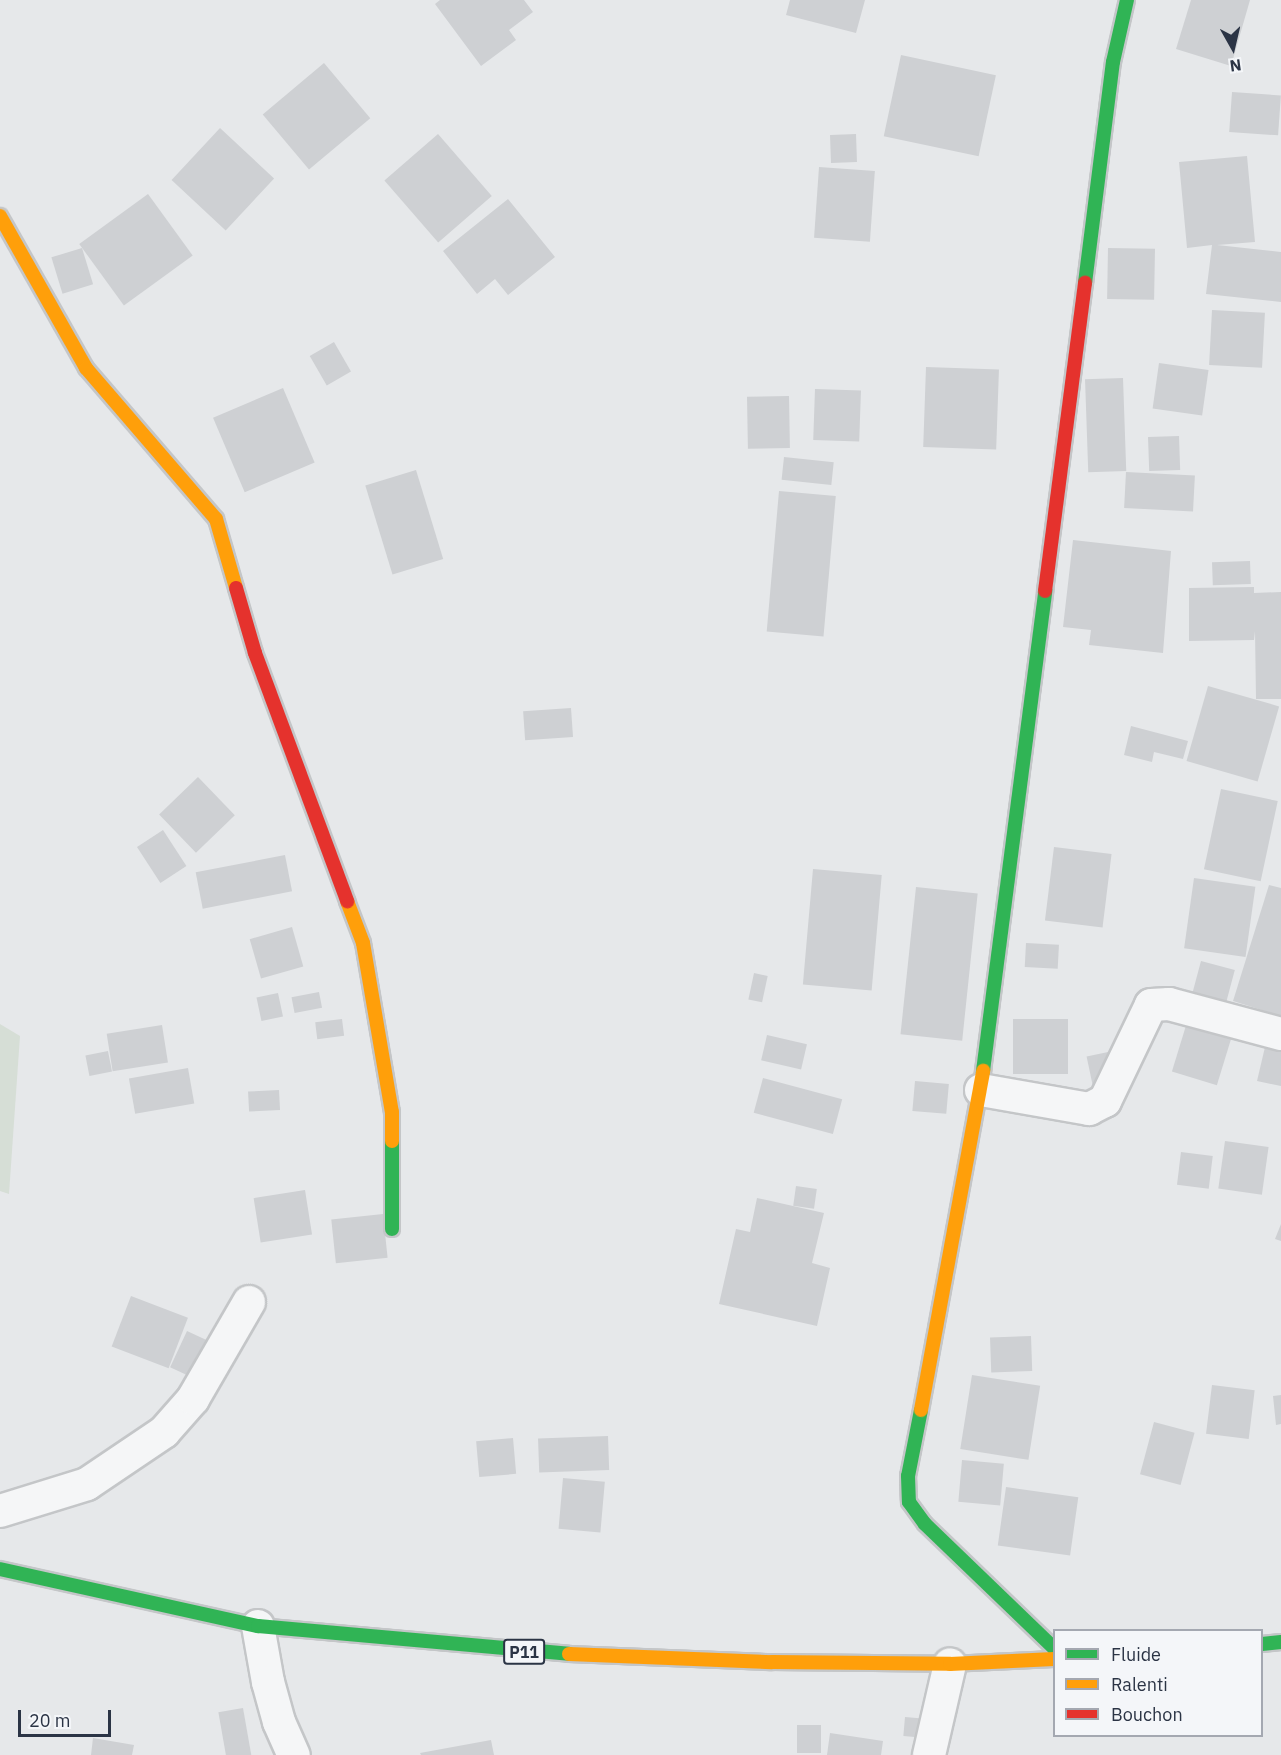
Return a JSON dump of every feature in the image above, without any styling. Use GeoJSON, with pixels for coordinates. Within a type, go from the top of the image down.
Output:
{"type":"FeatureCollection","features":[{"type":"Feature","properties":{"kind":"street"},"geometry":{"type":"LineString","coordinates":[[1053,1647],[925,1524],[909,1502],[908,1476],[981,1090],[1113,62],[1127,0]]}},
{"type":"Feature","properties":{"kind":"street"},"geometry":{"type":"LineString","coordinates":[[0,216],[86,368],[216,519],[255,653],[363,943],[392,1112],[392,1229]]}},
{"type":"Feature","properties":{"kind":"street"},"geometry":{"type":"LineString","coordinates":[[981,1090],[1089,1108],[1105,1101],[1151,1005],[1169,1004],[1281,1034]]}},
{"type":"Feature","properties":{"kind":"street"},"geometry":{"type":"LineString","coordinates":[[0,1511],[87,1484],[164,1432],[193,1399],[249,1302]]}},
{"type":"Feature","properties":{"kind":"street","name":"P11"},"geometry":{"type":"LineString","coordinates":[[0,1569],[258,1626],[541,1653],[772,1662],[950,1664],[1053,1659]]}},
{"type":"Feature","properties":{"kind":"street"},"geometry":{"type":"LineString","coordinates":[[258,1626],[268,1682],[279,1722],[294,1755]]}},
{"type":"Feature","properties":{"kind":"street"},"geometry":{"type":"LineString","coordinates":[[1263,1644],[1281,1642]]}},
{"type":"Feature","properties":{"kind":"street"},"geometry":{"type":"LineString","coordinates":[[929,1755],[950,1664]]}},
{"type":"Feature","properties":{"kind":"shaded area"},"geometry":{"type":"Polygon","coordinates":[[[0,1024],[20,1036],[9,1194],[0,1191],[0,1024]]]}},
{"type":"Feature","properties":{"kind":"building"},"geometry":{"type":"Polygon","coordinates":[[[440,0],[524,0],[533,12],[509,30],[516,40],[481,66],[435,4],[440,0]]]}},
{"type":"Feature","properties":{"kind":"building"},"geometry":{"type":"Polygon","coordinates":[[[790,0],[865,0],[856,33],[786,15],[790,0]]]}},
{"type":"Feature","properties":{"kind":"building"},"geometry":{"type":"Polygon","coordinates":[[[1191,0],[1250,0],[1231,66],[1176,49],[1191,0]]]}},
{"type":"Feature","properties":{"kind":"building"},"geometry":{"type":"Polygon","coordinates":[[[901,55],[996,75],[979,156],[884,136],[901,55]]]}},
{"type":"Feature","properties":{"kind":"building"},"geometry":{"type":"Polygon","coordinates":[[[324,63],[370,118],[309,170],[263,114],[324,63]]]}},
{"type":"Feature","properties":{"kind":"building"},"geometry":{"type":"Polygon","coordinates":[[[1232,92],[1281,95],[1278,135],[1229,132],[1232,92]]]}},
{"type":"Feature","properties":{"kind":"building"},"geometry":{"type":"Polygon","coordinates":[[[220,128],[274,178],[226,230],[172,180],[220,128]]]}},
{"type":"Feature","properties":{"kind":"building"},"geometry":{"type":"Polygon","coordinates":[[[438,134],[492,196],[438,242],[384,181],[438,134]]]}},
{"type":"Feature","properties":{"kind":"building"},"geometry":{"type":"Polygon","coordinates":[[[856,134],[857,162],[831,163],[830,135],[856,134]]]}},
{"type":"Feature","properties":{"kind":"building"},"geometry":{"type":"Polygon","coordinates":[[[1247,156],[1255,242],[1217,245],[1281,252],[1281,302],[1206,294],[1212,245],[1187,248],[1179,162],[1247,156]]]}},
{"type":"Feature","properties":{"kind":"building"},"geometry":{"type":"Polygon","coordinates":[[[819,167],[875,171],[870,242],[814,238],[819,167]]]}},
{"type":"Feature","properties":{"kind":"building"},"geometry":{"type":"Polygon","coordinates":[[[148,194],[193,255],[124,305],[79,244],[148,194]]]}},
{"type":"Feature","properties":{"kind":"building"},"geometry":{"type":"Polygon","coordinates":[[[508,199],[555,257],[508,295],[495,279],[477,294],[443,251],[508,199]]]}},
{"type":"Feature","properties":{"kind":"building"},"geometry":{"type":"Polygon","coordinates":[[[82,248],[93,284],[63,294],[51,257],[82,248]]]}},
{"type":"Feature","properties":{"kind":"building"},"geometry":{"type":"Polygon","coordinates":[[[1108,248],[1155,249],[1154,300],[1107,299],[1108,248]]]}},
{"type":"Feature","properties":{"kind":"building"},"geometry":{"type":"Polygon","coordinates":[[[1212,310],[1265,313],[1262,368],[1209,365],[1212,310]]]}},
{"type":"Feature","properties":{"kind":"building"},"geometry":{"type":"Polygon","coordinates":[[[334,342],[351,371],[327,385],[310,356],[334,342]]]}},
{"type":"Feature","properties":{"kind":"building"},"geometry":{"type":"Polygon","coordinates":[[[1159,363],[1209,370],[1202,416],[1153,409],[1159,363]]]}},
{"type":"Feature","properties":{"kind":"building"},"geometry":{"type":"Polygon","coordinates":[[[926,367],[999,370],[996,449],[923,447],[926,367]]]}},
{"type":"Feature","properties":{"kind":"building"},"geometry":{"type":"Polygon","coordinates":[[[1123,378],[1126,471],[1088,472],[1085,379],[1123,378]]]}},
{"type":"Feature","properties":{"kind":"building"},"geometry":{"type":"Polygon","coordinates":[[[283,388],[315,463],[245,492],[213,418],[283,388]]]}},
{"type":"Feature","properties":{"kind":"building"},"geometry":{"type":"Polygon","coordinates":[[[815,389],[861,391],[859,442],[813,440],[815,389]]]}},
{"type":"Feature","properties":{"kind":"building"},"geometry":{"type":"Polygon","coordinates":[[[789,396],[790,448],[748,449],[747,397],[789,396]]]}},
{"type":"Feature","properties":{"kind":"building"},"geometry":{"type":"Polygon","coordinates":[[[1179,436],[1180,470],[1149,471],[1148,437],[1179,436]]]}},
{"type":"Feature","properties":{"kind":"building"},"geometry":{"type":"Polygon","coordinates":[[[784,457],[834,462],[831,485],[782,480],[784,457]]]}},
{"type":"Feature","properties":{"kind":"building"},"geometry":{"type":"Polygon","coordinates":[[[416,470],[443,559],[393,574],[365,485],[416,470]]]}},
{"type":"Feature","properties":{"kind":"building"},"geometry":{"type":"Polygon","coordinates":[[[1126,472],[1195,476],[1193,512],[1124,508],[1126,472]]]}},
{"type":"Feature","properties":{"kind":"building"},"geometry":{"type":"Polygon","coordinates":[[[779,491],[836,496],[823,636],[767,631],[779,491]]]}},
{"type":"Feature","properties":{"kind":"building"},"geometry":{"type":"Polygon","coordinates":[[[1073,540],[1171,551],[1163,653],[1089,645],[1091,630],[1063,627],[1073,540]]]}},
{"type":"Feature","properties":{"kind":"building"},"geometry":{"type":"Polygon","coordinates":[[[1250,561],[1251,584],[1213,585],[1212,562],[1250,561]]]}},
{"type":"Feature","properties":{"kind":"building"},"geometry":{"type":"Polygon","coordinates":[[[1254,587],[1254,593],[1281,592],[1281,699],[1256,699],[1255,631],[1254,640],[1189,641],[1189,588],[1254,587]]]}},
{"type":"Feature","properties":{"kind":"building"},"geometry":{"type":"Polygon","coordinates":[[[1208,686],[1279,706],[1258,781],[1187,761],[1208,686]]]}},
{"type":"Feature","properties":{"kind":"building"},"geometry":{"type":"Polygon","coordinates":[[[571,708],[573,737],[525,740],[523,711],[571,708]]]}},
{"type":"Feature","properties":{"kind":"building"},"geometry":{"type":"Polygon","coordinates":[[[1131,726],[1188,741],[1183,759],[1154,752],[1152,762],[1124,755],[1131,726]]]}},
{"type":"Feature","properties":{"kind":"building"},"geometry":{"type":"Polygon","coordinates":[[[198,777],[235,815],[196,853],[159,815],[198,777]]]}},
{"type":"Feature","properties":{"kind":"building"},"geometry":{"type":"Polygon","coordinates":[[[1221,789],[1278,801],[1261,881],[1204,869],[1221,789]]]}},
{"type":"Feature","properties":{"kind":"building"},"geometry":{"type":"Polygon","coordinates":[[[163,830],[186,866],[160,883],[137,847],[163,830]]]}},
{"type":"Feature","properties":{"kind":"building"},"geometry":{"type":"Polygon","coordinates":[[[1054,847],[1112,854],[1103,928],[1045,920],[1054,847]]]}},
{"type":"Feature","properties":{"kind":"building"},"geometry":{"type":"Polygon","coordinates":[[[285,855],[292,891],[203,909],[196,872],[285,855]]]}},
{"type":"Feature","properties":{"kind":"building"},"geometry":{"type":"Polygon","coordinates":[[[813,869],[882,875],[872,991],[803,985],[813,869]]]}},
{"type":"Feature","properties":{"kind":"building"},"geometry":{"type":"Polygon","coordinates":[[[1194,878],[1255,887],[1246,957],[1184,948],[1194,878]]]}},
{"type":"Feature","properties":{"kind":"building"},"geometry":{"type":"Polygon","coordinates":[[[1269,885],[1281,888],[1281,1016],[1233,1001],[1269,885]]]}},
{"type":"Feature","properties":{"kind":"building"},"geometry":{"type":"Polygon","coordinates":[[[916,887],[978,893],[962,1041],[901,1034],[916,887]]]}},
{"type":"Feature","properties":{"kind":"building"},"geometry":{"type":"Polygon","coordinates":[[[292,927],[303,966],[261,979],[250,939],[292,927]]]}},
{"type":"Feature","properties":{"kind":"building"},"geometry":{"type":"Polygon","coordinates":[[[1026,943],[1059,945],[1058,969],[1025,967],[1026,943]]]}},
{"type":"Feature","properties":{"kind":"building"},"geometry":{"type":"Polygon","coordinates":[[[1201,961],[1235,970],[1227,1001],[1193,992],[1201,961]]]}},
{"type":"Feature","properties":{"kind":"building"},"geometry":{"type":"Polygon","coordinates":[[[754,973],[768,976],[762,1002],[748,999],[754,973]]]}},
{"type":"Feature","properties":{"kind":"building"},"geometry":{"type":"Polygon","coordinates":[[[319,992],[322,1008],[295,1013],[292,997],[319,992]]]}},
{"type":"Feature","properties":{"kind":"building"},"geometry":{"type":"Polygon","coordinates":[[[278,993],[283,1016],[261,1021],[256,998],[278,993]]]}},
{"type":"Feature","properties":{"kind":"building"},"geometry":{"type":"Polygon","coordinates":[[[342,1019],[344,1036],[317,1039],[315,1022],[342,1019]]]}},
{"type":"Feature","properties":{"kind":"building"},"geometry":{"type":"Polygon","coordinates":[[[1013,1019],[1068,1019],[1068,1074],[1013,1074],[1013,1019]]]}},
{"type":"Feature","properties":{"kind":"building"},"geometry":{"type":"Polygon","coordinates":[[[1188,1019],[1233,1033],[1217,1085],[1172,1072],[1188,1019]]]}},
{"type":"Feature","properties":{"kind":"building"},"geometry":{"type":"Polygon","coordinates":[[[162,1025],[168,1063],[113,1071],[107,1034],[162,1025]]]}},
{"type":"Feature","properties":{"kind":"building"},"geometry":{"type":"Polygon","coordinates":[[[767,1035],[807,1044],[801,1070],[761,1060],[767,1035]]]}},
{"type":"Feature","properties":{"kind":"building"},"geometry":{"type":"Polygon","coordinates":[[[1265,1047],[1281,1051],[1281,1086],[1257,1081],[1265,1047]]]}},
{"type":"Feature","properties":{"kind":"building"},"geometry":{"type":"Polygon","coordinates":[[[108,1051],[112,1072],[89,1076],[85,1055],[108,1051]]]}},
{"type":"Feature","properties":{"kind":"building"},"geometry":{"type":"Polygon","coordinates":[[[1113,1051],[1120,1083],[1093,1089],[1087,1057],[1113,1051]]]}},
{"type":"Feature","properties":{"kind":"building"},"geometry":{"type":"Polygon","coordinates":[[[188,1068],[194,1103],[135,1114],[129,1078],[188,1068]]]}},
{"type":"Feature","properties":{"kind":"building"},"geometry":{"type":"Polygon","coordinates":[[[763,1078],[842,1099],[833,1134],[754,1113],[763,1078]]]}},
{"type":"Feature","properties":{"kind":"building"},"geometry":{"type":"Polygon","coordinates":[[[915,1081],[949,1084],[946,1114],[912,1111],[915,1081]]]}},
{"type":"Feature","properties":{"kind":"building"},"geometry":{"type":"Polygon","coordinates":[[[279,1090],[280,1110],[249,1112],[248,1092],[279,1090]]]}},
{"type":"Feature","properties":{"kind":"building"},"geometry":{"type":"Polygon","coordinates":[[[1225,1141],[1269,1147],[1262,1195],[1218,1189],[1225,1141]]]}},
{"type":"Feature","properties":{"kind":"building"},"geometry":{"type":"Polygon","coordinates":[[[1181,1152],[1213,1156],[1209,1189],[1177,1185],[1181,1152]]]}},
{"type":"Feature","properties":{"kind":"building"},"geometry":{"type":"Polygon","coordinates":[[[796,1186],[817,1189],[814,1209],[793,1206],[796,1186]]]}},
{"type":"Feature","properties":{"kind":"building"},"geometry":{"type":"Polygon","coordinates":[[[305,1190],[312,1234],[261,1243],[254,1198],[305,1190]]]}},
{"type":"Feature","properties":{"kind":"building"},"geometry":{"type":"Polygon","coordinates":[[[757,1198],[824,1213],[812,1263],[830,1268],[817,1326],[719,1304],[736,1229],[750,1232],[757,1198]]]}},
{"type":"Feature","properties":{"kind":"building"},"geometry":{"type":"Polygon","coordinates":[[[383,1214],[388,1258],[336,1263],[331,1219],[383,1214]]]}},
{"type":"Feature","properties":{"kind":"building"},"geometry":{"type":"Polygon","coordinates":[[[1281,1224],[1281,1241],[1275,1239],[1281,1224]]]}},
{"type":"Feature","properties":{"kind":"building"},"geometry":{"type":"Polygon","coordinates":[[[131,1296],[188,1318],[169,1368],[112,1346],[131,1296]]]}},
{"type":"Feature","properties":{"kind":"building"},"geometry":{"type":"Polygon","coordinates":[[[187,1331],[215,1344],[198,1380],[170,1367],[187,1331]]]}},
{"type":"Feature","properties":{"kind":"building"},"geometry":{"type":"Polygon","coordinates":[[[1031,1336],[1032,1371],[991,1372],[990,1337],[1031,1336]]]}},
{"type":"Feature","properties":{"kind":"building"},"geometry":{"type":"Polygon","coordinates":[[[972,1375],[1040,1386],[1028,1460],[960,1449],[972,1375]]]}},
{"type":"Feature","properties":{"kind":"building"},"geometry":{"type":"Polygon","coordinates":[[[1212,1385],[1255,1390],[1249,1439],[1206,1434],[1212,1385]]]}},
{"type":"Feature","properties":{"kind":"building"},"geometry":{"type":"Polygon","coordinates":[[[1281,1395],[1281,1424],[1276,1425],[1273,1396],[1281,1395]]]}},
{"type":"Feature","properties":{"kind":"building"},"geometry":{"type":"Polygon","coordinates":[[[1154,1422],[1195,1433],[1181,1485],[1140,1474],[1154,1422]]]}},
{"type":"Feature","properties":{"kind":"building"},"geometry":{"type":"Polygon","coordinates":[[[608,1436],[609,1470],[539,1472],[538,1438],[608,1436]]]}},
{"type":"Feature","properties":{"kind":"building"},"geometry":{"type":"Polygon","coordinates":[[[513,1438],[516,1474],[479,1477],[476,1441],[513,1438]]]}},
{"type":"Feature","properties":{"kind":"building"},"geometry":{"type":"Polygon","coordinates":[[[962,1460],[1004,1464],[1000,1506],[958,1502],[962,1460]]]}},
{"type":"Feature","properties":{"kind":"building"},"geometry":{"type":"Polygon","coordinates":[[[563,1478],[605,1482],[600,1532],[559,1529],[563,1478]]]}},
{"type":"Feature","properties":{"kind":"building"},"geometry":{"type":"Polygon","coordinates":[[[1006,1487],[1078,1497],[1070,1556],[998,1545],[1006,1487]]]}},
{"type":"Feature","properties":{"kind":"building"},"geometry":{"type":"Polygon","coordinates":[[[243,1708],[251,1755],[226,1755],[218,1712],[243,1708]]]}},
{"type":"Feature","properties":{"kind":"building"},"geometry":{"type":"Polygon","coordinates":[[[905,1717],[928,1719],[926,1738],[903,1736],[905,1717]]]}},
{"type":"Feature","properties":{"kind":"building"},"geometry":{"type":"Polygon","coordinates":[[[797,1725],[821,1725],[821,1753],[797,1753],[797,1725]]]}},
{"type":"Feature","properties":{"kind":"building"},"geometry":{"type":"Polygon","coordinates":[[[830,1733],[883,1741],[881,1755],[827,1755],[830,1733]]]}},
{"type":"Feature","properties":{"kind":"building"},"geometry":{"type":"Polygon","coordinates":[[[93,1738],[134,1745],[132,1755],[91,1755],[93,1738]]]}},
{"type":"Feature","properties":{"kind":"building"},"geometry":{"type":"Polygon","coordinates":[[[491,1740],[494,1755],[421,1755],[420,1753],[491,1740]]]}},
{"type":"Feature","properties":{"kind":"traffic: fast"},"geometry":{"type":"LineString","coordinates":[[1085,283],[1113,62],[1127,0]]}},
{"type":"Feature","properties":{"kind":"traffic: fast"},"geometry":{"type":"LineString","coordinates":[[983,1071],[1045,591]]}},
{"type":"Feature","properties":{"kind":"traffic: fast"},"geometry":{"type":"LineString","coordinates":[[392,1141],[392,1229]]}},
{"type":"Feature","properties":{"kind":"traffic: fast"},"geometry":{"type":"LineString","coordinates":[[921,1410],[908,1476],[909,1502],[925,1524],[1053,1647]]}},
{"type":"Feature","properties":{"kind":"traffic: fast"},"geometry":{"type":"LineString","coordinates":[[0,1569],[258,1626],[569,1654]]}},
{"type":"Feature","properties":{"kind":"traffic: fast"},"geometry":{"type":"LineString","coordinates":[[1263,1644],[1281,1642]]}},
{"type":"Feature","properties":{"kind":"traffic: slow"},"geometry":{"type":"LineString","coordinates":[[0,216],[86,368],[216,519],[236,588]]}},
{"type":"Feature","properties":{"kind":"traffic: slow"},"geometry":{"type":"LineString","coordinates":[[347,901],[363,943],[392,1112],[392,1141]]}},
{"type":"Feature","properties":{"kind":"traffic: slow"},"geometry":{"type":"LineString","coordinates":[[921,1410],[983,1071]]}},
{"type":"Feature","properties":{"kind":"traffic: slow"},"geometry":{"type":"LineString","coordinates":[[569,1654],[772,1662],[950,1664],[1053,1659]]}},
{"type":"Feature","properties":{"kind":"traffic: jam"},"geometry":{"type":"LineString","coordinates":[[1045,591],[1085,283]]}},
{"type":"Feature","properties":{"kind":"traffic: jam"},"geometry":{"type":"LineString","coordinates":[[236,588],[255,653],[347,901]]}}]}
